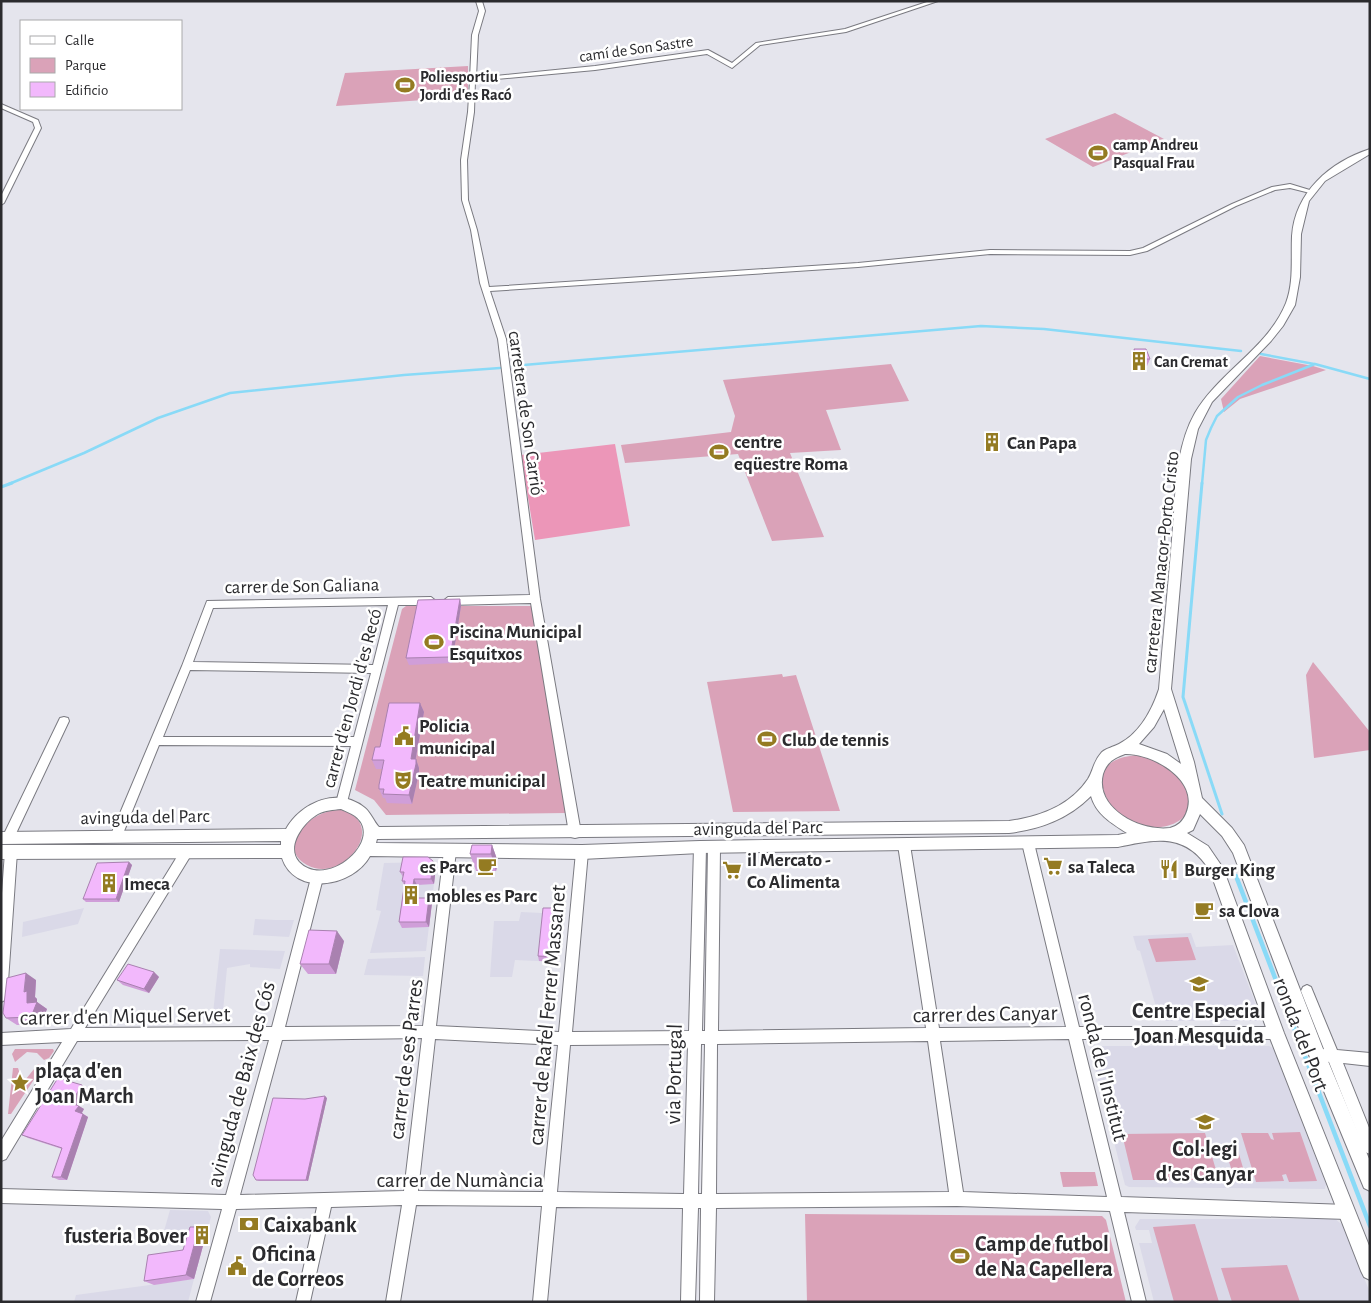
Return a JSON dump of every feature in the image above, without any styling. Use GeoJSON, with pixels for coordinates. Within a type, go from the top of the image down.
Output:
{"type":"FeatureCollection","features":[{"type":"Feature","properties":{"kind":"main road","name":"carretera Manacor-Porto Cristo"},"geometry":{"type":"LineString","coordinates":[[1165,689],[1180,506],[1187,452],[1192,433],[1199,415],[1214,394],[1267,339],[1287,312],[1295,288],[1296,230],[1304,200],[1310,191],[1327,175],[1370,152]]}},
{"type":"Feature","properties":{"kind":"main road"},"geometry":{"type":"LineString","coordinates":[[1165,689],[1169,709],[1191,769],[1195,794],[1193,818],[1180,830],[1171,834],[1148,834],[1130,828],[1113,818],[1101,804],[1094,781],[1102,761],[1121,750],[1151,724],[1160,707],[1165,689]]}},
{"type":"Feature","properties":{"kind":"main road"},"geometry":{"type":"LineString","coordinates":[[1121,750],[1139,750],[1158,755],[1183,772],[1195,794]]}},
{"type":"Feature","properties":{"kind":"main road","name":"avinguda del Parc"},"geometry":{"type":"LineString","coordinates":[[371,830],[378,833],[575,833],[1024,826],[1063,812],[1082,796],[1094,781]]}},
{"type":"Feature","properties":{"kind":"main road","name":"ronda del Port"},"geometry":{"type":"LineString","coordinates":[[1195,794],[1227,832],[1239,850],[1324,1055],[1370,1182]]}},
{"type":"Feature","properties":{"kind":"main road"},"geometry":{"type":"LineString","coordinates":[[342,803],[356,807],[366,817],[371,830],[367,850],[353,866],[336,875],[317,878],[297,870],[292,866],[286,851],[289,835],[298,821],[310,812],[325,805],[342,803]]}},
{"type":"Feature","properties":{"kind":"main road","name":"avinguda del Parc"},"geometry":{"type":"LineString","coordinates":[[367,850],[582,852],[706,847],[1028,843],[1118,841],[1148,834]]}},
{"type":"Feature","properties":{"kind":"main road","name":"ronda del Port"},"geometry":{"type":"LineString","coordinates":[[1171,834],[1203,848],[1216,868],[1276,1033],[1370,1271]]}},
{"type":"Feature","properties":{"kind":"main road","name":"avinguda del Parc"},"geometry":{"type":"LineString","coordinates":[[5,845],[116,837],[289,835]]}},
{"type":"Feature","properties":{"kind":"main road","name":"avinguda del Parc"},"geometry":{"type":"LineString","coordinates":[[5,845],[187,851],[286,851]]}},
{"type":"Feature","properties":{"kind":"street","name":"carretera de Son Carrió"},"geometry":{"type":"LineString","coordinates":[[479,1],[482,11],[475,35],[471,80],[471,112],[464,160],[464,200],[474,230],[486,289],[502,339],[535,599],[575,833]]}},
{"type":"Feature","properties":{"kind":"street","name":"camí de Son Sastre"},"geometry":{"type":"LineString","coordinates":[[471,80],[595,68],[708,52],[732,66],[758,44],[846,30],[936,1]]}},
{"type":"Feature","properties":{"kind":"street"},"geometry":{"type":"LineString","coordinates":[[1,106],[30,117],[36,121],[38,128],[1,203]]}},
{"type":"Feature","properties":{"kind":"street"},"geometry":{"type":"LineString","coordinates":[[486,289],[858,265],[990,252],[1130,253],[1144,250],[1243,201],[1274,188],[1290,186],[1310,191]]}},
{"type":"Feature","properties":{"kind":"street","name":"carrer de Son Galiana"},"geometry":{"type":"LineString","coordinates":[[187,666],[210,604],[535,599]]}},
{"type":"Feature","properties":{"kind":"street","name":"carrer d'en Jordi d'es Recó"},"geometry":{"type":"LineString","coordinates":[[342,803],[394,602]]}},
{"type":"Feature","properties":{"kind":"street"},"geometry":{"type":"LineString","coordinates":[[116,837],[187,666],[377,669]]}},
{"type":"Feature","properties":{"kind":"street"},"geometry":{"type":"LineString","coordinates":[[1,996],[5,845],[64,721]]}},
{"type":"Feature","properties":{"kind":"street"},"geometry":{"type":"LineString","coordinates":[[156,741],[358,742]]}},
{"type":"Feature","properties":{"kind":"street","name":"ronda de l'Institut"},"geometry":{"type":"LineString","coordinates":[[1028,843],[1139,1302]]}},
{"type":"Feature","properties":{"kind":"street"},"geometry":{"type":"LineString","coordinates":[[904,845],[957,1199]]}},
{"type":"Feature","properties":{"kind":"street","name":"via Portugal"},"geometry":{"type":"LineString","coordinates":[[706,847],[710,1037],[707,1302]]}},
{"type":"Feature","properties":{"kind":"street","name":"via Portugal"},"geometry":{"type":"LineString","coordinates":[[688,1302],[695,1037],[706,847]]}},
{"type":"Feature","properties":{"kind":"street"},"geometry":{"type":"LineString","coordinates":[[1,1154],[187,851]]}},
{"type":"Feature","properties":{"kind":"street","name":"carrer de ses Parres"},"geometry":{"type":"LineString","coordinates":[[393,1302],[410,1198],[450,851]]}},
{"type":"Feature","properties":{"kind":"street","name":"carrer de Rafel Ferrer Massanet"},"geometry":{"type":"LineString","coordinates":[[540,1302],[582,852]]}},
{"type":"Feature","properties":{"kind":"street","name":"avinguda de Baix des Cós"},"geometry":{"type":"LineString","coordinates":[[203,1302],[277,1034],[317,878]]}},
{"type":"Feature","properties":{"kind":"street","name":"ronda del Port"},"geometry":{"type":"LineString","coordinates":[[1306,991],[1324,1055],[1370,1147]]}},
{"type":"Feature","properties":{"kind":"street","name":"carrer d'en Miquel Servet"},"geometry":{"type":"LineString","coordinates":[[1,1039],[74,1035],[429,1032],[565,1039]]}},
{"type":"Feature","properties":{"kind":"street","name":"carrer des Canyar"},"geometry":{"type":"LineString","coordinates":[[565,1039],[1074,1033],[1276,1033]]}},
{"type":"Feature","properties":{"kind":"street"},"geometry":{"type":"LineString","coordinates":[[1324,1055],[1370,1060]]}},
{"type":"Feature","properties":{"kind":"street","name":"carrer de Numància"},"geometry":{"type":"LineString","coordinates":[[1,1196],[230,1202],[325,1202],[410,1198],[708,1201],[957,1199],[1347,1212]]}},
{"type":"Feature","properties":{"kind":"street"},"geometry":{"type":"LineString","coordinates":[[303,1302],[325,1202]]}},
{"type":"Feature","properties":{"kind":"shaded area"},"geometry":{"type":"Polygon","coordinates":[[[615,444],[630,526],[535,540],[521,455],[615,444]]]}},
{"type":"Feature","properties":{"kind":"shaded area"},"geometry":{"type":"Polygon","coordinates":[[[431,862],[436,867],[426,951],[370,953],[381,911],[376,910],[384,863],[431,862]]]}},
{"type":"Feature","properties":{"kind":"shaded area"},"geometry":{"type":"Polygon","coordinates":[[[84,908],[78,924],[22,937],[23,922],[84,908]]]}},
{"type":"Feature","properties":{"kind":"shaded area"},"geometry":{"type":"Polygon","coordinates":[[[521,912],[563,914],[558,962],[515,960],[512,977],[490,977],[494,921],[519,921],[521,912]]]}},
{"type":"Feature","properties":{"kind":"shaded area"},"geometry":{"type":"Polygon","coordinates":[[[255,919],[294,920],[289,937],[253,935],[255,919]]]}},
{"type":"Feature","properties":{"kind":"shaded area","name":"Centre Especial Joan Mesquida"},"geometry":{"type":"Polygon","coordinates":[[[1191,933],[1196,947],[1233,945],[1261,1018],[1259,1021],[1160,1021],[1140,951],[1137,950],[1133,936],[1191,933]]]}},
{"type":"Feature","properties":{"kind":"shaded area"},"geometry":{"type":"Polygon","coordinates":[[[220,949],[285,951],[280,969],[250,967],[250,964],[227,968],[222,1022],[212,1022],[220,949]]]}},
{"type":"Feature","properties":{"kind":"shaded area"},"geometry":{"type":"Polygon","coordinates":[[[425,957],[423,976],[364,975],[368,959],[425,957]]]}},
{"type":"Feature","properties":{"kind":"shaded area","name":"Col·legi d'es Canyar"},"geometry":{"type":"Polygon","coordinates":[[[1093,1046],[1269,1046],[1273,1048],[1326,1184],[1325,1189],[1129,1187],[1125,1185],[1090,1048],[1093,1046]]]}},
{"type":"Feature","properties":{"kind":"shaded area"},"geometry":{"type":"Polygon","coordinates":[[[170,1210],[208,1211],[211,1217],[207,1231],[164,1231],[170,1210]]]}},
{"type":"Feature","properties":{"kind":"shaded area"},"geometry":{"type":"Polygon","coordinates":[[[1140,1219],[1335,1219],[1344,1226],[1370,1293],[1370,1302],[1154,1302],[1139,1243],[1152,1243],[1149,1230],[1136,1230],[1135,1227],[1140,1219]]]}},
{"type":"Feature","properties":{"kind":"shaded area"},"geometry":{"type":"Polygon","coordinates":[[[194,1279],[188,1302],[74,1302],[76,1295],[194,1279]]]}},
{"type":"Feature","properties":{"kind":"green space","name":"Poliesportiu Jordi d'es Racó"},"geometry":{"type":"Polygon","coordinates":[[[468,66],[468,97],[336,106],[345,73],[468,66]]]}},
{"type":"Feature","properties":{"kind":"green space","name":"camp Andreu Pasqual Frau"},"geometry":{"type":"Polygon","coordinates":[[[1115,113],[1164,139],[1093,167],[1045,139],[1115,113]]]}},
{"type":"Feature","properties":{"kind":"green space"},"geometry":{"type":"Polygon","coordinates":[[[1260,356],[1326,370],[1240,399],[1224,412],[1221,399],[1260,356]]]}},
{"type":"Feature","properties":{"kind":"green space","name":"centre eqüestre Roma"},"geometry":{"type":"Polygon","coordinates":[[[891,364],[909,401],[826,410],[841,450],[790,453],[824,537],[772,541],[738,454],[625,463],[621,445],[731,432],[735,416],[723,380],[891,364]]]}},
{"type":"Feature","properties":{"kind":"green space"},"geometry":{"type":"Polygon","coordinates":[[[406,606],[532,606],[566,813],[386,815],[374,800],[355,790],[402,609],[406,606]]]}},
{"type":"Feature","properties":{"kind":"green space"},"geometry":{"type":"Polygon","coordinates":[[[1313,662],[1370,732],[1370,750],[1314,758],[1306,675],[1313,662]]]}},
{"type":"Feature","properties":{"kind":"green space","name":"Club de tennis"},"geometry":{"type":"Polygon","coordinates":[[[782,674],[783,677],[796,675],[840,811],[733,812],[707,682],[782,674]]]}},
{"type":"Feature","properties":{"kind":"green space"},"geometry":{"type":"Polygon","coordinates":[[[1140,755],[1152,758],[1163,764],[1173,771],[1181,781],[1190,799],[1187,813],[1175,823],[1159,827],[1140,826],[1122,817],[1108,801],[1101,776],[1104,770],[1112,762],[1128,756],[1140,755]]]}},
{"type":"Feature","properties":{"kind":"green space"},"geometry":{"type":"Polygon","coordinates":[[[341,810],[355,817],[361,827],[361,838],[356,850],[346,860],[334,867],[321,869],[307,865],[298,857],[294,849],[295,839],[300,830],[318,815],[341,810]]]}},
{"type":"Feature","properties":{"kind":"green space"},"geometry":{"type":"Polygon","coordinates":[[[1188,937],[1196,960],[1156,962],[1148,939],[1188,937]]]}},
{"type":"Feature","properties":{"kind":"green space"},"geometry":{"type":"Polygon","coordinates":[[[15,1049],[53,1049],[54,1051],[49,1058],[44,1060],[37,1053],[27,1052],[15,1062],[12,1054],[15,1049]]]}},
{"type":"Feature","properties":{"kind":"green space"},"geometry":{"type":"Polygon","coordinates":[[[38,1064],[43,1066],[11,1114],[8,1114],[13,1068],[18,1068],[20,1074],[14,1082],[14,1087],[18,1089],[38,1064]]]}},
{"type":"Feature","properties":{"kind":"green space"},"geometry":{"type":"Polygon","coordinates":[[[1300,1132],[1317,1181],[1289,1182],[1286,1174],[1282,1175],[1284,1181],[1256,1182],[1241,1133],[1268,1133],[1271,1139],[1274,1140],[1272,1133],[1300,1132]]]}},
{"type":"Feature","properties":{"kind":"green space"},"geometry":{"type":"Polygon","coordinates":[[[1205,1133],[1219,1180],[1133,1180],[1122,1134],[1205,1133]]]}},
{"type":"Feature","properties":{"kind":"green space"},"geometry":{"type":"Polygon","coordinates":[[[1223,1143],[1236,1144],[1244,1171],[1232,1171],[1223,1143]]]}},
{"type":"Feature","properties":{"kind":"green space"},"geometry":{"type":"Polygon","coordinates":[[[1060,1172],[1095,1172],[1098,1186],[1063,1187],[1060,1172]]]}},
{"type":"Feature","properties":{"kind":"green space","name":"Camp de futbol de Na Capellera"},"geometry":{"type":"Polygon","coordinates":[[[805,1214],[1102,1216],[1106,1220],[1126,1302],[807,1302],[805,1214]]]}},
{"type":"Feature","properties":{"kind":"green space"},"geometry":{"type":"Polygon","coordinates":[[[1195,1224],[1219,1302],[1174,1302],[1153,1227],[1195,1224]]]}},
{"type":"Feature","properties":{"kind":"green space"},"geometry":{"type":"Polygon","coordinates":[[[1287,1265],[1300,1302],[1232,1302],[1221,1268],[1287,1265]]]}},
{"type":"Feature","properties":{"kind":"building"},"geometry":{"type":"Polygon","coordinates":[[[1134,349],[1146,349],[1150,359],[1138,359],[1134,349]]]}},
{"type":"Feature","properties":{"kind":"building","name":"Piscina Municipal Esquitxos"},"geometry":{"type":"Polygon","coordinates":[[[460,599],[450,657],[406,658],[418,600],[460,599]]]}},
{"type":"Feature","properties":{"kind":"building"},"geometry":{"type":"Polygon","coordinates":[[[389,703],[420,703],[411,759],[416,759],[416,764],[409,795],[383,794],[384,789],[379,789],[379,785],[384,760],[372,760],[375,747],[380,747],[389,703]]]}},
{"type":"Feature","properties":{"kind":"building"},"geometry":{"type":"Polygon","coordinates":[[[472,845],[492,845],[491,854],[470,854],[472,845]]]}},
{"type":"Feature","properties":{"kind":"building","name":"mobles es Parc"},"geometry":{"type":"Polygon","coordinates":[[[403,857],[428,857],[433,861],[431,879],[414,879],[411,898],[429,898],[426,922],[399,922],[405,881],[402,881],[404,872],[400,872],[403,857]]]}},
{"type":"Feature","properties":{"kind":"building","name":"Imeca"},"geometry":{"type":"Polygon","coordinates":[[[129,862],[116,899],[83,899],[97,863],[129,862]]]}},
{"type":"Feature","properties":{"kind":"building"},"geometry":{"type":"Polygon","coordinates":[[[543,908],[562,908],[557,957],[538,956],[543,908]]]}},
{"type":"Feature","properties":{"kind":"building"},"geometry":{"type":"Polygon","coordinates":[[[309,930],[337,931],[329,964],[300,964],[309,930]]]}},
{"type":"Feature","properties":{"kind":"building"},"geometry":{"type":"Polygon","coordinates":[[[128,964],[154,972],[144,989],[117,980],[128,964]]]}},
{"type":"Feature","properties":{"kind":"building"},"geometry":{"type":"Polygon","coordinates":[[[26,973],[24,992],[27,991],[27,1003],[37,1002],[31,1017],[6,1018],[3,1013],[7,978],[26,973]]]}},
{"type":"Feature","properties":{"kind":"building"},"geometry":{"type":"Polygon","coordinates":[[[58,1078],[82,1085],[71,1103],[79,1106],[75,1111],[83,1114],[61,1177],[52,1177],[62,1148],[22,1135],[58,1078]]]}},
{"type":"Feature","properties":{"kind":"building"},"geometry":{"type":"Polygon","coordinates":[[[325,1096],[306,1180],[256,1180],[253,1175],[273,1098],[305,1099],[325,1096]]]}},
{"type":"Feature","properties":{"kind":"building"},"geometry":{"type":"Polygon","coordinates":[[[190,1227],[199,1227],[186,1275],[144,1281],[148,1255],[183,1250],[190,1227]]]}},
{"type":"Feature","properties":{"kind":"waterway"},"geometry":{"type":"LineString","coordinates":[[512,366],[981,326],[1044,329],[1241,351]]}},
{"type":"Feature","properties":{"kind":"waterway"},"geometry":{"type":"LineString","coordinates":[[1261,354],[1314,364]]}},
{"type":"Feature","properties":{"kind":"waterway"},"geometry":{"type":"LineString","coordinates":[[1202,484],[1206,440],[1217,416],[1238,397],[1262,385],[1315,364],[1370,379]]}},
{"type":"Feature","properties":{"kind":"waterway"},"geometry":{"type":"LineString","coordinates":[[9,484],[84,453],[158,418],[230,393],[404,375],[500,368]]}},
{"type":"Feature","properties":{"kind":"waterway"},"geometry":{"type":"LineString","coordinates":[[1,487],[12,483]]}},
{"type":"Feature","properties":{"kind":"waterway"},"geometry":{"type":"LineString","coordinates":[[1202,483],[1183,697],[1222,814]]}},
{"type":"Feature","properties":{"kind":"waterway"},"geometry":{"type":"LineString","coordinates":[[1236,876],[1370,1226]]}},
{"type":"Feature","properties":{"kind":"place","name":"Poliesportiu Jordi d'es Racó"},"geometry":{"type":"Point","coordinates":[405,85]}},
{"type":"Feature","properties":{"kind":"place","name":"camp Andreu Pasqual Frau"},"geometry":{"type":"Point","coordinates":[1098,153]}},
{"type":"Feature","properties":{"kind":"place","name":"Can Cremat"},"geometry":{"type":"Point","coordinates":[1139,361]}},
{"type":"Feature","properties":{"kind":"place","name":"Can Papa"},"geometry":{"type":"Point","coordinates":[992,442]}},
{"type":"Feature","properties":{"kind":"place","name":"centre eqüestre Roma"},"geometry":{"type":"Point","coordinates":[719,452]}},
{"type":"Feature","properties":{"kind":"place","name":"Piscina Municipal Esquitxos"},"geometry":{"type":"Point","coordinates":[434,642]}},
{"type":"Feature","properties":{"kind":"place","name":"Policia municipal"},"geometry":{"type":"Point","coordinates":[404,736]}},
{"type":"Feature","properties":{"kind":"place","name":"Club de tennis"},"geometry":{"type":"Point","coordinates":[767,739]}},
{"type":"Feature","properties":{"kind":"place","name":"Teatre municipal"},"geometry":{"type":"Point","coordinates":[403,780]}},
{"type":"Feature","properties":{"kind":"place","name":"es Parc"},"geometry":{"type":"Point","coordinates":[487,866]}},
{"type":"Feature","properties":{"kind":"place","name":"sa Taleca"},"geometry":{"type":"Point","coordinates":[1053,866]}},
{"type":"Feature","properties":{"kind":"place","name":"Burger King"},"geometry":{"type":"Point","coordinates":[1169,869]}},
{"type":"Feature","properties":{"kind":"place","name":"il Mercato - Co Alimenta"},"geometry":{"type":"Point","coordinates":[732,870]}},
{"type":"Feature","properties":{"kind":"place","name":"Imeca"},"geometry":{"type":"Point","coordinates":[109,883]}},
{"type":"Feature","properties":{"kind":"place","name":"mobles es Parc"},"geometry":{"type":"Point","coordinates":[411,895]}},
{"type":"Feature","properties":{"kind":"place","name":"sa Clova"},"geometry":{"type":"Point","coordinates":[1204,910]}},
{"type":"Feature","properties":{"kind":"place","name":"Centre Especial Joan Mesquida"},"geometry":{"type":"Point","coordinates":[1199,984]}},
{"type":"Feature","properties":{"kind":"place","name":"plaça d'en Joan March"},"geometry":{"type":"Point","coordinates":[20,1083]}},
{"type":"Feature","properties":{"kind":"place","name":"Col·legi d'es Canyar"},"geometry":{"type":"Point","coordinates":[1205,1122]}},
{"type":"Feature","properties":{"kind":"place","name":"Caixabank"},"geometry":{"type":"Point","coordinates":[249,1224]}},
{"type":"Feature","properties":{"kind":"place","name":"fusteria Bover"},"geometry":{"type":"Point","coordinates":[202,1235]}},
{"type":"Feature","properties":{"kind":"place","name":"Camp de futbol de Na Capellera"},"geometry":{"type":"Point","coordinates":[960,1256]}},
{"type":"Feature","properties":{"kind":"place","name":"Oficina de Correos"},"geometry":{"type":"Point","coordinates":[237,1266]}}]}
